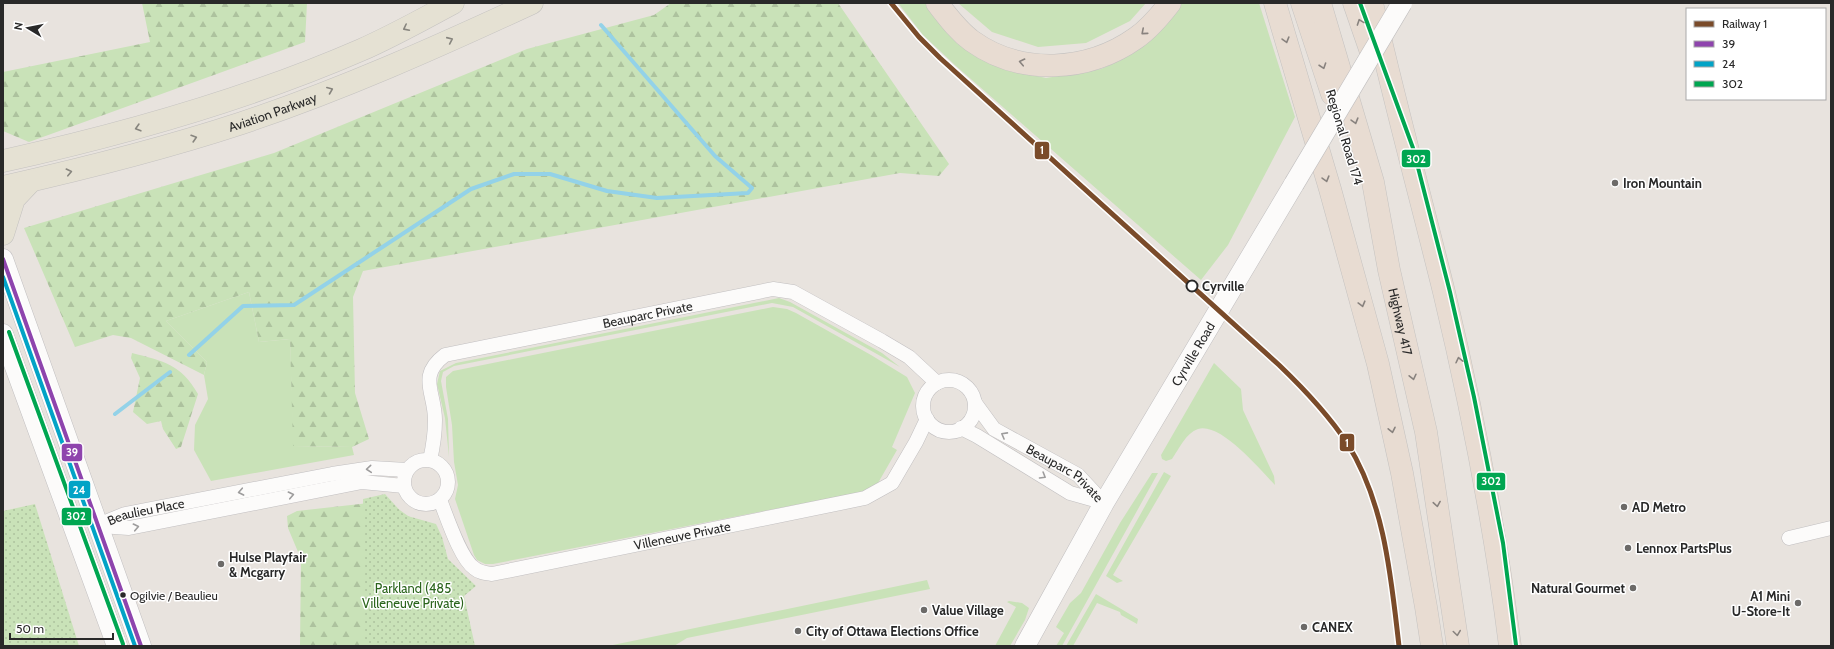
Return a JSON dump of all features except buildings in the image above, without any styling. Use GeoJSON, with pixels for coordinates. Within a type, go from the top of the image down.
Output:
{"type":"FeatureCollection","features":[{"type":"Feature","properties":{"kind":"highway"},"geometry":{"type":"LineString","coordinates":[[937,3],[959,30],[986,49],[1016,61],[1046,66],[1058,66],[1095,60],[1120,48],[1137,38],[1149,28],[1170,3]]}},
{"type":"Feature","properties":{"kind":"highway"},"geometry":{"type":"LineString","coordinates":[[1275,3],[1330,189],[1378,364],[1402,473],[1432,646]]}},
{"type":"Feature","properties":{"kind":"highway","name":"Regional Road 174"},"geometry":{"type":"LineString","coordinates":[[1302,3],[1359,185],[1389,270]]}},
{"type":"Feature","properties":{"kind":"highway","name":"Highway 417"},"geometry":{"type":"LineString","coordinates":[[1320,3],[1373,182],[1389,270],[1426,432],[1458,646]]}},
{"type":"Feature","properties":{"kind":"highway"},"geometry":{"type":"LineString","coordinates":[[1354,3],[1407,150]]}},
{"type":"Feature","properties":{"kind":"highway"},"geometry":{"type":"LineString","coordinates":[[1372,3],[1407,150],[1444,293],[1468,398],[1496,544],[1510,646]]}},
{"type":"Feature","properties":{"kind":"main road","name":"Aviation Parkway"},"geometry":{"type":"LineString","coordinates":[[3,161],[32,155],[172,118],[256,91],[362,49],[453,3]]}},
{"type":"Feature","properties":{"kind":"main road","name":"Aviation Parkway"},"geometry":{"type":"LineString","coordinates":[[3,187],[107,163],[242,122],[399,63],[532,3]]}},
{"type":"Feature","properties":{"kind":"main road","name":"Cyrville Road"},"geometry":{"type":"LineString","coordinates":[[1025,646],[1104,503],[1402,3]]}},
{"type":"Feature","properties":{"kind":"main road"},"geometry":{"type":"LineString","coordinates":[[3,148],[32,155]]}},
{"type":"Feature","properties":{"kind":"main road"},"geometry":{"type":"LineString","coordinates":[[3,234],[14,199],[31,181]]}},
{"type":"Feature","properties":{"kind":"main road"},"geometry":{"type":"LineString","coordinates":[[3,259],[98,526],[135,644]]}},
{"type":"Feature","properties":{"kind":"main road"},"geometry":{"type":"LineString","coordinates":[[3,334],[117,646]]}},
{"type":"Feature","properties":{"kind":"street","name":"Beauparc Private"},"geometry":{"type":"LineString","coordinates":[[430,460],[435,419],[429,377],[434,363],[445,355],[774,289],[794,292],[882,341],[909,357],[937,383]]}},
{"type":"Feature","properties":{"kind":"street"},"geometry":{"type":"LineString","coordinates":[[946,380],[961,383],[972,393],[975,403],[974,413],[969,422],[961,428],[952,431],[942,431],[933,426],[927,419],[923,408],[924,398],[929,390],[937,383],[946,380]]}},
{"type":"Feature","properties":{"kind":"street","name":"Beauparc Private"},"geometry":{"type":"LineString","coordinates":[[975,403],[994,429],[1078,475],[1104,503]]}},
{"type":"Feature","properties":{"kind":"street","name":"Villeneuve Private"},"geometry":{"type":"LineString","coordinates":[[440,500],[462,551],[473,568],[482,573],[492,574],[865,498],[892,483],[916,442],[927,419]]}},
{"type":"Feature","properties":{"kind":"street","name":"Beauparc Private"},"geometry":{"type":"LineString","coordinates":[[961,428],[977,436],[1070,493],[1104,503]]}},
{"type":"Feature","properties":{"kind":"street"},"geometry":{"type":"LineString","coordinates":[[430,460],[438,463],[445,469],[448,477],[446,494],[440,500],[432,504],[418,503],[407,495],[404,486],[404,478],[414,463],[430,460]]}},
{"type":"Feature","properties":{"kind":"street","name":"Beaulieu Place"},"geometry":{"type":"LineString","coordinates":[[98,526],[125,514],[332,474],[372,468],[408,470]]}},
{"type":"Feature","properties":{"kind":"street","name":"Beaulieu Place"},"geometry":{"type":"LineString","coordinates":[[98,526],[128,528],[362,482],[404,486]]}},
{"type":"Feature","properties":{"kind":"street"},"geometry":{"type":"LineString","coordinates":[[1790,538],[1831,528]]}},
{"type":"Feature","properties":{"kind":"green space"},"geometry":{"type":"Polygon","coordinates":[[[142,3],[307,3],[305,42],[29,142],[3,131],[3,72],[150,42],[142,3]]]}},
{"type":"Feature","properties":{"kind":"green space"},"geometry":{"type":"Polygon","coordinates":[[[671,3],[838,3],[949,164],[939,176],[900,173],[363,271],[353,297],[355,393],[369,439],[352,447],[293,446],[290,339],[259,342],[249,292],[166,321],[207,362],[204,375],[131,338],[113,335],[75,347],[24,228],[274,153],[527,49],[654,15],[671,3]]]}},
{"type":"Feature","properties":{"kind":"green space"},"geometry":{"type":"Polygon","coordinates":[[[898,3],[927,3],[1018,72],[1046,78],[1101,69],[1121,60],[1143,46],[1179,3],[1259,3],[1295,117],[1228,245],[1201,280],[956,66],[923,35],[898,3]]]}},
{"type":"Feature","properties":{"kind":"green space"},"geometry":{"type":"Polygon","coordinates":[[[958,3],[1146,3],[1130,21],[1086,43],[1038,47],[992,32],[958,3]]]}},
{"type":"Feature","properties":{"kind":"green space"},"geometry":{"type":"Polygon","coordinates":[[[249,292],[259,342],[290,339],[294,446],[352,447],[354,455],[211,481],[194,450],[195,425],[208,399],[204,375],[207,362],[166,321],[249,292]]]}},
{"type":"Feature","properties":{"kind":"green space"},"geometry":{"type":"Polygon","coordinates":[[[779,298],[790,302],[882,353],[900,367],[793,307],[772,303],[454,366],[443,372],[441,381],[448,419],[449,457],[445,418],[437,384],[440,371],[456,363],[779,298]]]}},
{"type":"Feature","properties":{"kind":"green space"},"geometry":{"type":"Polygon","coordinates":[[[773,307],[787,309],[796,313],[907,377],[915,393],[892,447],[897,450],[878,483],[862,492],[493,564],[485,564],[477,560],[455,499],[458,485],[454,462],[452,425],[446,387],[446,377],[453,371],[773,307]]]}},
{"type":"Feature","properties":{"kind":"green space"},"geometry":{"type":"Polygon","coordinates":[[[132,353],[170,365],[185,376],[198,394],[181,447],[176,449],[163,429],[161,421],[147,424],[133,412],[140,378],[131,358],[132,353]]]}},
{"type":"Feature","properties":{"kind":"green space"},"geometry":{"type":"Polygon","coordinates":[[[1214,363],[1241,389],[1243,410],[1274,476],[1275,485],[1240,449],[1218,433],[1207,429],[1198,429],[1190,434],[1172,459],[1166,461],[1162,459],[1161,455],[1214,363]]]}},
{"type":"Feature","properties":{"kind":"green space"},"geometry":{"type":"Polygon","coordinates":[[[1164,472],[1171,476],[1113,575],[1123,581],[1117,583],[1106,576],[1164,472]]]}},
{"type":"Feature","properties":{"kind":"green space"},"geometry":{"type":"Polygon","coordinates":[[[1152,473],[1158,473],[1062,646],[1056,646],[1064,633],[1056,627],[1070,603],[1081,593],[1120,523],[1152,473]]]}},
{"type":"Feature","properties":{"kind":"green space","name":"Parkland (485 Villeneuve Private)"},"geometry":{"type":"Polygon","coordinates":[[[385,494],[404,515],[436,524],[442,537],[448,559],[476,586],[464,596],[475,646],[363,646],[363,499],[385,494]]]}},
{"type":"Feature","properties":{"kind":"green space"},"geometry":{"type":"Polygon","coordinates":[[[387,501],[425,528],[467,646],[300,646],[301,559],[288,528],[287,516],[297,511],[387,501]]]}},
{"type":"Feature","properties":{"kind":"green space"},"geometry":{"type":"Polygon","coordinates":[[[35,504],[79,646],[3,646],[3,511],[35,504]]]}},
{"type":"Feature","properties":{"kind":"green space"},"geometry":{"type":"Polygon","coordinates":[[[927,580],[930,589],[687,638],[674,646],[608,646],[927,580]]]}},
{"type":"Feature","properties":{"kind":"green space"},"geometry":{"type":"Polygon","coordinates":[[[1096,594],[1138,619],[1137,624],[1121,615],[1120,612],[1097,603],[1073,646],[1066,646],[1096,594]]]}},
{"type":"Feature","properties":{"kind":"green space"},"geometry":{"type":"Polygon","coordinates":[[[1007,602],[1022,603],[1029,608],[1025,620],[1010,646],[995,646],[1016,607],[1007,602]]]}},
{"type":"Feature","properties":{"kind":"waterway"},"geometry":{"type":"LineString","coordinates":[[189,355],[243,306],[294,305],[471,189],[514,174],[550,174],[607,191],[657,198],[748,193],[752,188],[715,156],[601,25]]}},
{"type":"Feature","properties":{"kind":"waterway"},"geometry":{"type":"LineString","coordinates":[[115,414],[170,372]]}},
{"type":"Feature","properties":{"kind":"rail line","name":"1"},"geometry":{"type":"LineString","coordinates":[[891,3],[919,37],[940,58],[1279,365],[1332,422],[1347,443],[1360,466],[1370,490],[1378,516],[1389,568],[1399,646]]}},
{"type":"Feature","properties":{"kind":"transit line","name":"302"},"geometry":{"type":"LineString","coordinates":[[1360,3],[1413,148],[1450,292],[1474,397],[1503,543],[1516,645]]}},
{"type":"Feature","properties":{"kind":"transit line","name":"39"},"geometry":{"type":"LineString","coordinates":[[3,259],[141,646]]}},
{"type":"Feature","properties":{"kind":"transit line","name":"24"},"geometry":{"type":"LineString","coordinates":[[3,277],[135,646]]}},
{"type":"Feature","properties":{"kind":"transit line","name":"302"},"geometry":{"type":"LineString","coordinates":[[9,332],[123,644]]}},
{"type":"Feature","properties":{"kind":"place","name":"Iron Mountain"},"geometry":{"type":"Point","coordinates":[1615,183]}},
{"type":"Feature","properties":{"kind":"place","name":"Cyrville"},"geometry":{"type":"Point","coordinates":[1192,286]}},
{"type":"Feature","properties":{"kind":"place","name":"AD Metro"},"geometry":{"type":"Point","coordinates":[1624,507]}},
{"type":"Feature","properties":{"kind":"place","name":"Lennox PartsPlus"},"geometry":{"type":"Point","coordinates":[1628,548]}},
{"type":"Feature","properties":{"kind":"place","name":"Hulse Playfair & Mcgarry"},"geometry":{"type":"Point","coordinates":[221,564]}},
{"type":"Feature","properties":{"kind":"place","name":"Natural Gourmet"},"geometry":{"type":"Point","coordinates":[1633,588]}},
{"type":"Feature","properties":{"kind":"place","name":"Ogilvie / Beaulieu"},"geometry":{"type":"Point","coordinates":[123,595]}},
{"type":"Feature","properties":{"kind":"place","name":"A1 Mini U-Store-It"},"geometry":{"type":"Point","coordinates":[1798,603]}},
{"type":"Feature","properties":{"kind":"place","name":"Value Village"},"geometry":{"type":"Point","coordinates":[924,610]}},
{"type":"Feature","properties":{"kind":"place","name":"CANEX"},"geometry":{"type":"Point","coordinates":[1304,627]}},
{"type":"Feature","properties":{"kind":"place","name":"City of Ottawa Elections Office"},"geometry":{"type":"Point","coordinates":[798,631]}}]}
